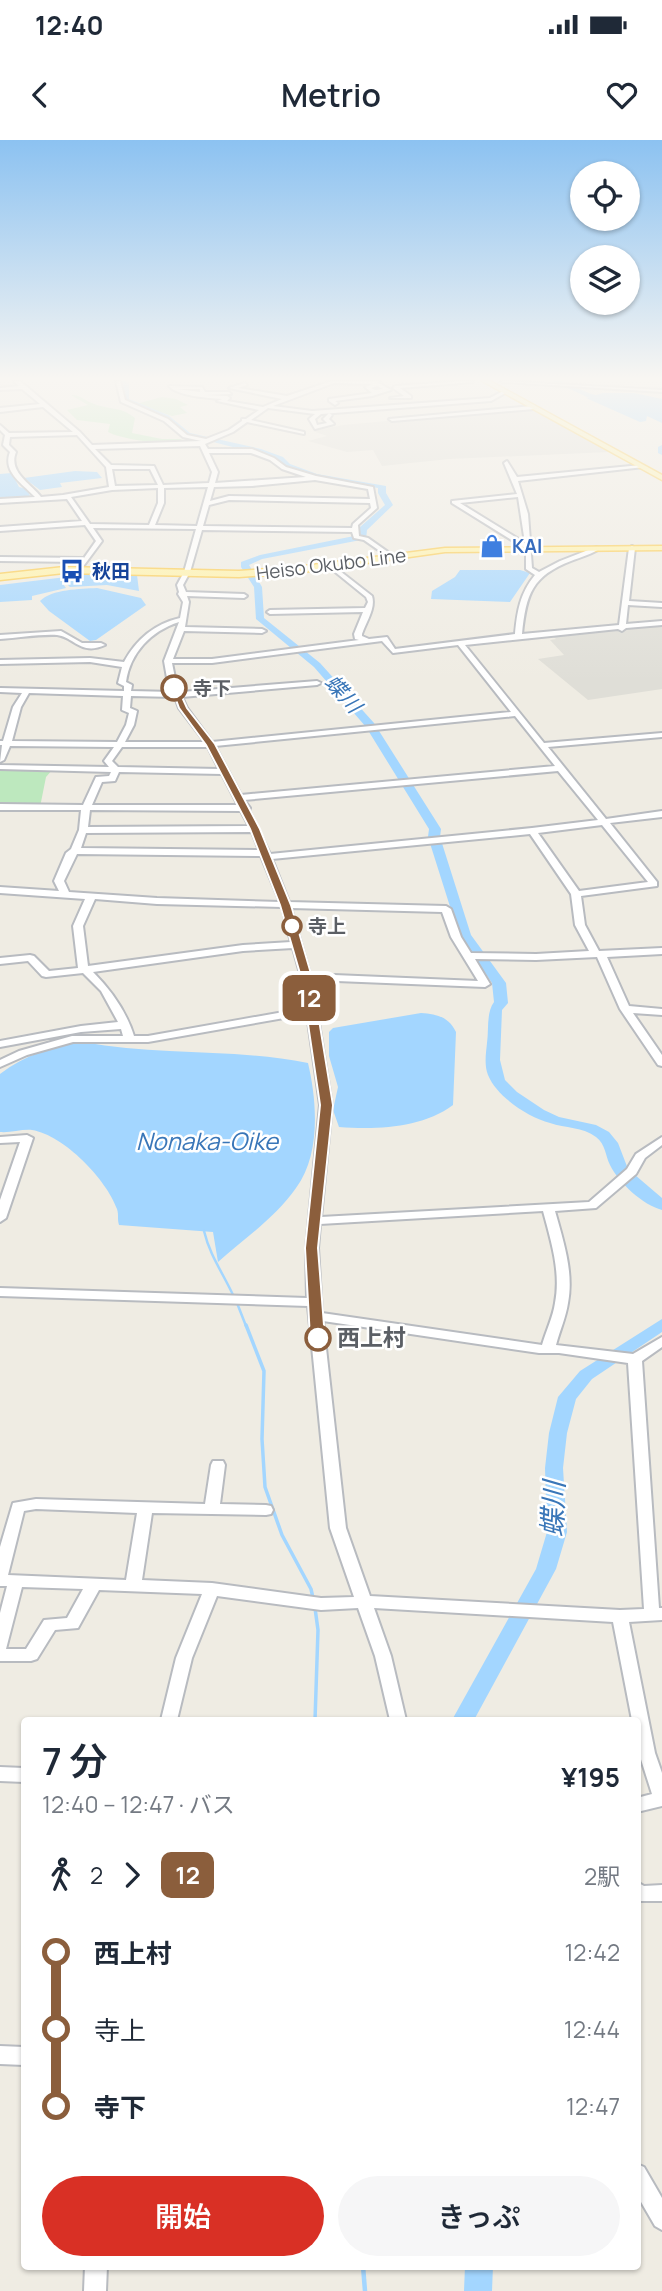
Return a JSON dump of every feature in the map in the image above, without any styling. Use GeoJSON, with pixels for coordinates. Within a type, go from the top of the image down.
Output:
{"type":"FeatureCollection","features":[{"type":"Feature","properties":{"kind":"main road","name":"Heiso Okubo Line"},"geometry":{"type":"LineString","coordinates":[[0,577],[79,570],[243,574],[331,566],[445,550],[662,548]]}},
{"type":"Feature","properties":{"kind":"street"},"geometry":{"type":"LineString","coordinates":[[22,481],[39,498]]}},
{"type":"Feature","properties":{"kind":"street"},"geometry":{"type":"LineString","coordinates":[[111,481],[112,488]]}},
{"type":"Feature","properties":{"kind":"street"},"geometry":{"type":"LineString","coordinates":[[150,527],[160,504],[163,486],[160,481]]}},
{"type":"Feature","properties":{"kind":"street"},"geometry":{"type":"LineString","coordinates":[[0,501],[63,497],[112,488],[283,481]]}},
{"type":"Feature","properties":{"kind":"street"},"geometry":{"type":"LineString","coordinates":[[335,481],[369,487],[374,508],[359,519],[356,533]]}},
{"type":"Feature","properties":{"kind":"street"},"geometry":{"type":"LineString","coordinates":[[517,481],[530,548],[528,569],[537,575]]}},
{"type":"Feature","properties":{"kind":"street"},"geometry":{"type":"LineString","coordinates":[[211,484],[187,572],[180,585],[186,602],[184,619],[168,661],[183,708],[210,744],[246,808],[286,905],[306,977],[326,1105],[312,1248],[315,1309],[338,1528],[383,1656],[397,1717]]}},
{"type":"Feature","properties":{"kind":"street"},"geometry":{"type":"LineString","coordinates":[[520,495],[454,502],[530,548]]}},
{"type":"Feature","properties":{"kind":"street"},"geometry":{"type":"LineString","coordinates":[[63,497],[69,498],[85,525],[99,541],[79,570]]}},
{"type":"Feature","properties":{"kind":"street"},"geometry":{"type":"LineString","coordinates":[[205,504],[229,498],[374,500]]}},
{"type":"Feature","properties":{"kind":"street"},"geometry":{"type":"LineString","coordinates":[[0,529],[85,525],[356,533],[392,557]]}},
{"type":"Feature","properties":{"kind":"street"},"geometry":{"type":"LineString","coordinates":[[519,636],[523,594],[537,575],[598,548]]}},
{"type":"Feature","properties":{"kind":"street"},"geometry":{"type":"LineString","coordinates":[[622,629],[632,548]]}},
{"type":"Feature","properties":{"kind":"street"},"geometry":{"type":"LineString","coordinates":[[0,559],[86,560]]}},
{"type":"Feature","properties":{"kind":"street"},"geometry":{"type":"LineString","coordinates":[[331,566],[369,596],[369,610],[358,634],[358,637],[366,640]]}},
{"type":"Feature","properties":{"kind":"street"},"geometry":{"type":"LineString","coordinates":[[181,594],[244,596]]}},
{"type":"Feature","properties":{"kind":"street"},"geometry":{"type":"LineString","coordinates":[[624,603],[662,605]]}},
{"type":"Feature","properties":{"kind":"street"},"geometry":{"type":"LineString","coordinates":[[270,612],[369,610]]}},
{"type":"Feature","properties":{"kind":"street"},"geometry":{"type":"LineString","coordinates":[[116,770],[108,761],[120,746],[133,718],[133,711],[126,710],[129,693],[128,685],[122,683],[122,672],[153,631],[163,623],[184,619]]}},
{"type":"Feature","properties":{"kind":"street"},"geometry":{"type":"LineString","coordinates":[[168,661],[240,658],[281,650],[330,648],[384,639],[393,651],[662,623]]}},
{"type":"Feature","properties":{"kind":"street"},"geometry":{"type":"LineString","coordinates":[[181,629],[262,631]]}},
{"type":"Feature","properties":{"kind":"street"},"geometry":{"type":"LineString","coordinates":[[0,637],[66,633],[81,645],[101,645],[90,660]]}},
{"type":"Feature","properties":{"kind":"street"},"geometry":{"type":"LineString","coordinates":[[460,643],[515,714],[545,745],[560,768],[662,894]]}},
{"type":"Feature","properties":{"kind":"street"},"geometry":{"type":"LineString","coordinates":[[0,662],[90,660],[127,665]]}},
{"type":"Feature","properties":{"kind":"street"},"geometry":{"type":"LineString","coordinates":[[0,690],[207,694],[317,683]]}},
{"type":"Feature","properties":{"kind":"street"},"geometry":{"type":"LineString","coordinates":[[0,760],[13,714],[26,692]]}},
{"type":"Feature","properties":{"kind":"street"},"geometry":{"type":"LineString","coordinates":[[5,743],[120,746],[210,744],[515,714]]}},
{"type":"Feature","properties":{"kind":"street"},"geometry":{"type":"LineString","coordinates":[[545,745],[662,735]]}},
{"type":"Feature","properties":{"kind":"street"},"geometry":{"type":"LineString","coordinates":[[0,767],[226,772]]}},
{"type":"Feature","properties":{"kind":"street"},"geometry":{"type":"LineString","coordinates":[[241,798],[560,768]]}},
{"type":"Feature","properties":{"kind":"street"},"geometry":{"type":"LineString","coordinates":[[66,895],[59,881],[83,830],[86,809],[99,779],[112,779],[116,770]]}},
{"type":"Feature","properties":{"kind":"street"},"geometry":{"type":"LineString","coordinates":[[0,807],[246,808]]}},
{"type":"Feature","properties":{"kind":"street"},"geometry":{"type":"LineString","coordinates":[[75,851],[266,855],[532,831],[662,814]]}},
{"type":"Feature","properties":{"kind":"street"},"geometry":{"type":"LineString","coordinates":[[83,830],[255,829]]}},
{"type":"Feature","properties":{"kind":"street"},"geometry":{"type":"LineString","coordinates":[[532,831],[576,894],[580,925],[598,954],[625,1009],[662,1063]]}},
{"type":"Feature","properties":{"kind":"street"},"geometry":{"type":"LineString","coordinates":[[576,894],[654,884]]}},
{"type":"Feature","properties":{"kind":"street"},"geometry":{"type":"LineString","coordinates":[[0,890],[91,897],[446,909],[456,937],[485,984],[306,977]]}},
{"type":"Feature","properties":{"kind":"street"},"geometry":{"type":"LineString","coordinates":[[91,897],[78,926],[85,971],[105,990],[125,1025],[130,1040]]}},
{"type":"Feature","properties":{"kind":"street"},"geometry":{"type":"LineString","coordinates":[[0,961],[30,958],[46,974],[85,971],[243,947],[298,945]]}},
{"type":"Feature","properties":{"kind":"street"},"geometry":{"type":"LineString","coordinates":[[468,956],[662,951]]}},
{"type":"Feature","properties":{"kind":"street"},"geometry":{"type":"LineString","coordinates":[[625,1009],[662,1012]]}},
{"type":"Feature","properties":{"kind":"street"},"geometry":{"type":"LineString","coordinates":[[0,1064],[23,1053],[72,1039],[130,1040],[310,1010]]}},
{"type":"Feature","properties":{"kind":"street"},"geometry":{"type":"LineString","coordinates":[[0,1044],[81,1029],[125,1025]]}},
{"type":"Feature","properties":{"kind":"street"},"geometry":{"type":"LineString","coordinates":[[0,1140],[27,1138],[0,1218]]}},
{"type":"Feature","properties":{"kind":"street"},"geometry":{"type":"LineString","coordinates":[[316,1221],[592,1205],[632,1171],[640,1156],[662,1140]]}},
{"type":"Feature","properties":{"kind":"street"},"geometry":{"type":"LineString","coordinates":[[548,1207],[563,1271],[560,1310],[548,1349]]}},
{"type":"Feature","properties":{"kind":"street"},"geometry":{"type":"LineString","coordinates":[[0,1292],[315,1309],[548,1349],[635,1359],[662,1341]]}},
{"type":"Feature","properties":{"kind":"street"},"geometry":{"type":"LineString","coordinates":[[5,1579],[212,1589],[313,1603],[363,1602],[620,1616],[657,1614],[635,1359]]}},
{"type":"Feature","properties":{"kind":"street"},"geometry":{"type":"LineString","coordinates":[[212,1509],[218,1465]]}},
{"type":"Feature","properties":{"kind":"street"},"geometry":{"type":"LineString","coordinates":[[0,1645],[5,1579],[18,1507],[36,1504],[267,1510]]}},
{"type":"Feature","properties":{"kind":"street"},"geometry":{"type":"LineString","coordinates":[[133,1586],[145,1508]]}},
{"type":"Feature","properties":{"kind":"street"},"geometry":{"type":"LineString","coordinates":[[0,1655],[31,1655],[50,1624],[72,1624],[94,1584]]}},
{"type":"Feature","properties":{"kind":"street"},"geometry":{"type":"LineString","coordinates":[[170,1717],[184,1658],[212,1589]]}},
{"type":"Feature","properties":{"kind":"street"},"geometry":{"type":"LineString","coordinates":[[620,1616],[640,1717]]}},
{"type":"Feature","properties":{"kind":"street"},"geometry":{"type":"LineString","coordinates":[[641,1723],[647,1753],[662,1799],[641,1804]]}},
{"type":"Feature","properties":{"kind":"street"},"geometry":{"type":"LineString","coordinates":[[0,1774],[21,1775]]}},
{"type":"Feature","properties":{"kind":"street"},"geometry":{"type":"LineString","coordinates":[[641,1895],[662,1893]]}},
{"type":"Feature","properties":{"kind":"street"},"geometry":{"type":"LineString","coordinates":[[0,2055],[21,2056]]}},
{"type":"Feature","properties":{"kind":"street"},"geometry":{"type":"LineString","coordinates":[[641,2181],[662,2219]]}},
{"type":"Feature","properties":{"kind":"street"},"geometry":{"type":"LineString","coordinates":[[95,2291],[96,2270]]}},
{"type":"Feature","properties":{"kind":"shaded area"},"geometry":{"type":"Polygon","coordinates":[[[662,624],[662,689],[588,700],[538,659],[564,655],[550,640],[556,639],[551,635],[662,624]]]}},
{"type":"Feature","properties":{"kind":"green space"},"geometry":{"type":"Polygon","coordinates":[[[0,769],[53,769],[46,777],[40,807],[0,807],[0,769]]]}},
{"type":"Feature","properties":{"kind":"water"},"geometry":{"type":"Polygon","coordinates":[[[0,481],[16,481],[19,487],[27,489],[30,496],[0,498],[0,481]]]}},
{"type":"Feature","properties":{"kind":"water"},"geometry":{"type":"Polygon","coordinates":[[[29,481],[74,481],[60,483],[62,487],[40,490],[29,481]]]}},
{"type":"Feature","properties":{"kind":"water"},"geometry":{"type":"Polygon","coordinates":[[[460,570],[520,570],[530,573],[510,602],[431,599],[432,591],[455,577],[460,570]]]}},
{"type":"Feature","properties":{"kind":"water"},"geometry":{"type":"Polygon","coordinates":[[[76,574],[137,575],[139,591],[107,585],[70,587],[67,584],[76,574]]]}},
{"type":"Feature","properties":{"kind":"water"},"geometry":{"type":"Polygon","coordinates":[[[66,577],[63,584],[66,588],[32,596],[32,600],[0,602],[0,585],[66,577]]]}},
{"type":"Feature","properties":{"kind":"water"},"geometry":{"type":"Polygon","coordinates":[[[97,588],[141,598],[146,605],[96,640],[90,641],[49,611],[40,601],[59,592],[97,588]]]}},
{"type":"Feature","properties":{"kind":"water"},"geometry":{"type":"Polygon","coordinates":[[[421,1013],[442,1017],[456,1032],[453,1105],[427,1119],[399,1126],[339,1127],[333,1110],[338,1087],[329,1056],[329,1032],[333,1028],[421,1013]]]}},
{"type":"Feature","properties":{"kind":"water","name":"Nonaka-Oike"},"geometry":{"type":"Polygon","coordinates":[[[83,1042],[139,1049],[252,1055],[308,1063],[315,1127],[310,1160],[296,1188],[269,1218],[218,1262],[213,1232],[119,1225],[112,1197],[94,1173],[70,1150],[57,1140],[32,1130],[0,1132],[0,1074],[40,1052],[83,1042]]]}},
{"type":"Feature","properties":{"kind":"waterway","name":"蝶川"},"geometry":{"type":"LineString","coordinates":[[352,481],[382,486],[382,493],[389,505],[363,529],[363,537],[260,557],[244,564],[258,587],[260,619],[317,665],[370,725],[435,829],[434,837],[465,935],[499,983],[501,1003],[495,1010],[493,1060],[493,1068],[499,1081],[512,1095],[539,1114],[591,1128],[604,1135],[611,1143],[622,1172],[638,1188],[662,1205]]}},
{"type":"Feature","properties":{"kind":"waterway"},"geometry":{"type":"LineString","coordinates":[[204,1231],[213,1257],[234,1297]]}},
{"type":"Feature","properties":{"kind":"waterway"},"geometry":{"type":"LineString","coordinates":[[237,1303],[246,1326]]}},
{"type":"Feature","properties":{"kind":"waterway","name":"蝶川"},"geometry":{"type":"LineString","coordinates":[[465,1717],[546,1569],[557,1532],[554,1468],[558,1433],[567,1397],[586,1375],[662,1324]]}},
{"type":"Feature","properties":{"kind":"waterway"},"geometry":{"type":"LineString","coordinates":[[246,1325],[264,1371],[262,1439],[265,1487],[282,1535],[311,1589],[313,1598]]}},
{"type":"Feature","properties":{"kind":"waterway"},"geometry":{"type":"LineString","coordinates":[[315,1608],[318,1630],[315,1717]]}},
{"type":"Feature","properties":{"kind":"waterway"},"geometry":{"type":"LineString","coordinates":[[363,2270],[365,2291]]}},
{"type":"Feature","properties":{"kind":"waterway","name":"蝶川"},"geometry":{"type":"LineString","coordinates":[[478,2291],[479,2270]]}},
{"type":"Feature","properties":{"kind":"bus line","name":"12"},"geometry":{"type":"LineString","coordinates":[[174,688],[183,708],[210,744],[241,798],[286,905],[306,977],[326,1105],[312,1248],[318,1338]]}},
{"type":"Feature","properties":{"kind":"place","name":"KAI"},"geometry":{"type":"Point","coordinates":[492,546]}},
{"type":"Feature","properties":{"kind":"place","name":"秋田"},"geometry":{"type":"Point","coordinates":[72,571]}},
{"type":"Feature","properties":{"kind":"place","name":"寺下"},"geometry":{"type":"Point","coordinates":[174,688]}},
{"type":"Feature","properties":{"kind":"place","name":"寺上"},"geometry":{"type":"Point","coordinates":[292,926]}},
{"type":"Feature","properties":{"kind":"place","name":"西上村"},"geometry":{"type":"Point","coordinates":[318,1338]}}]}
